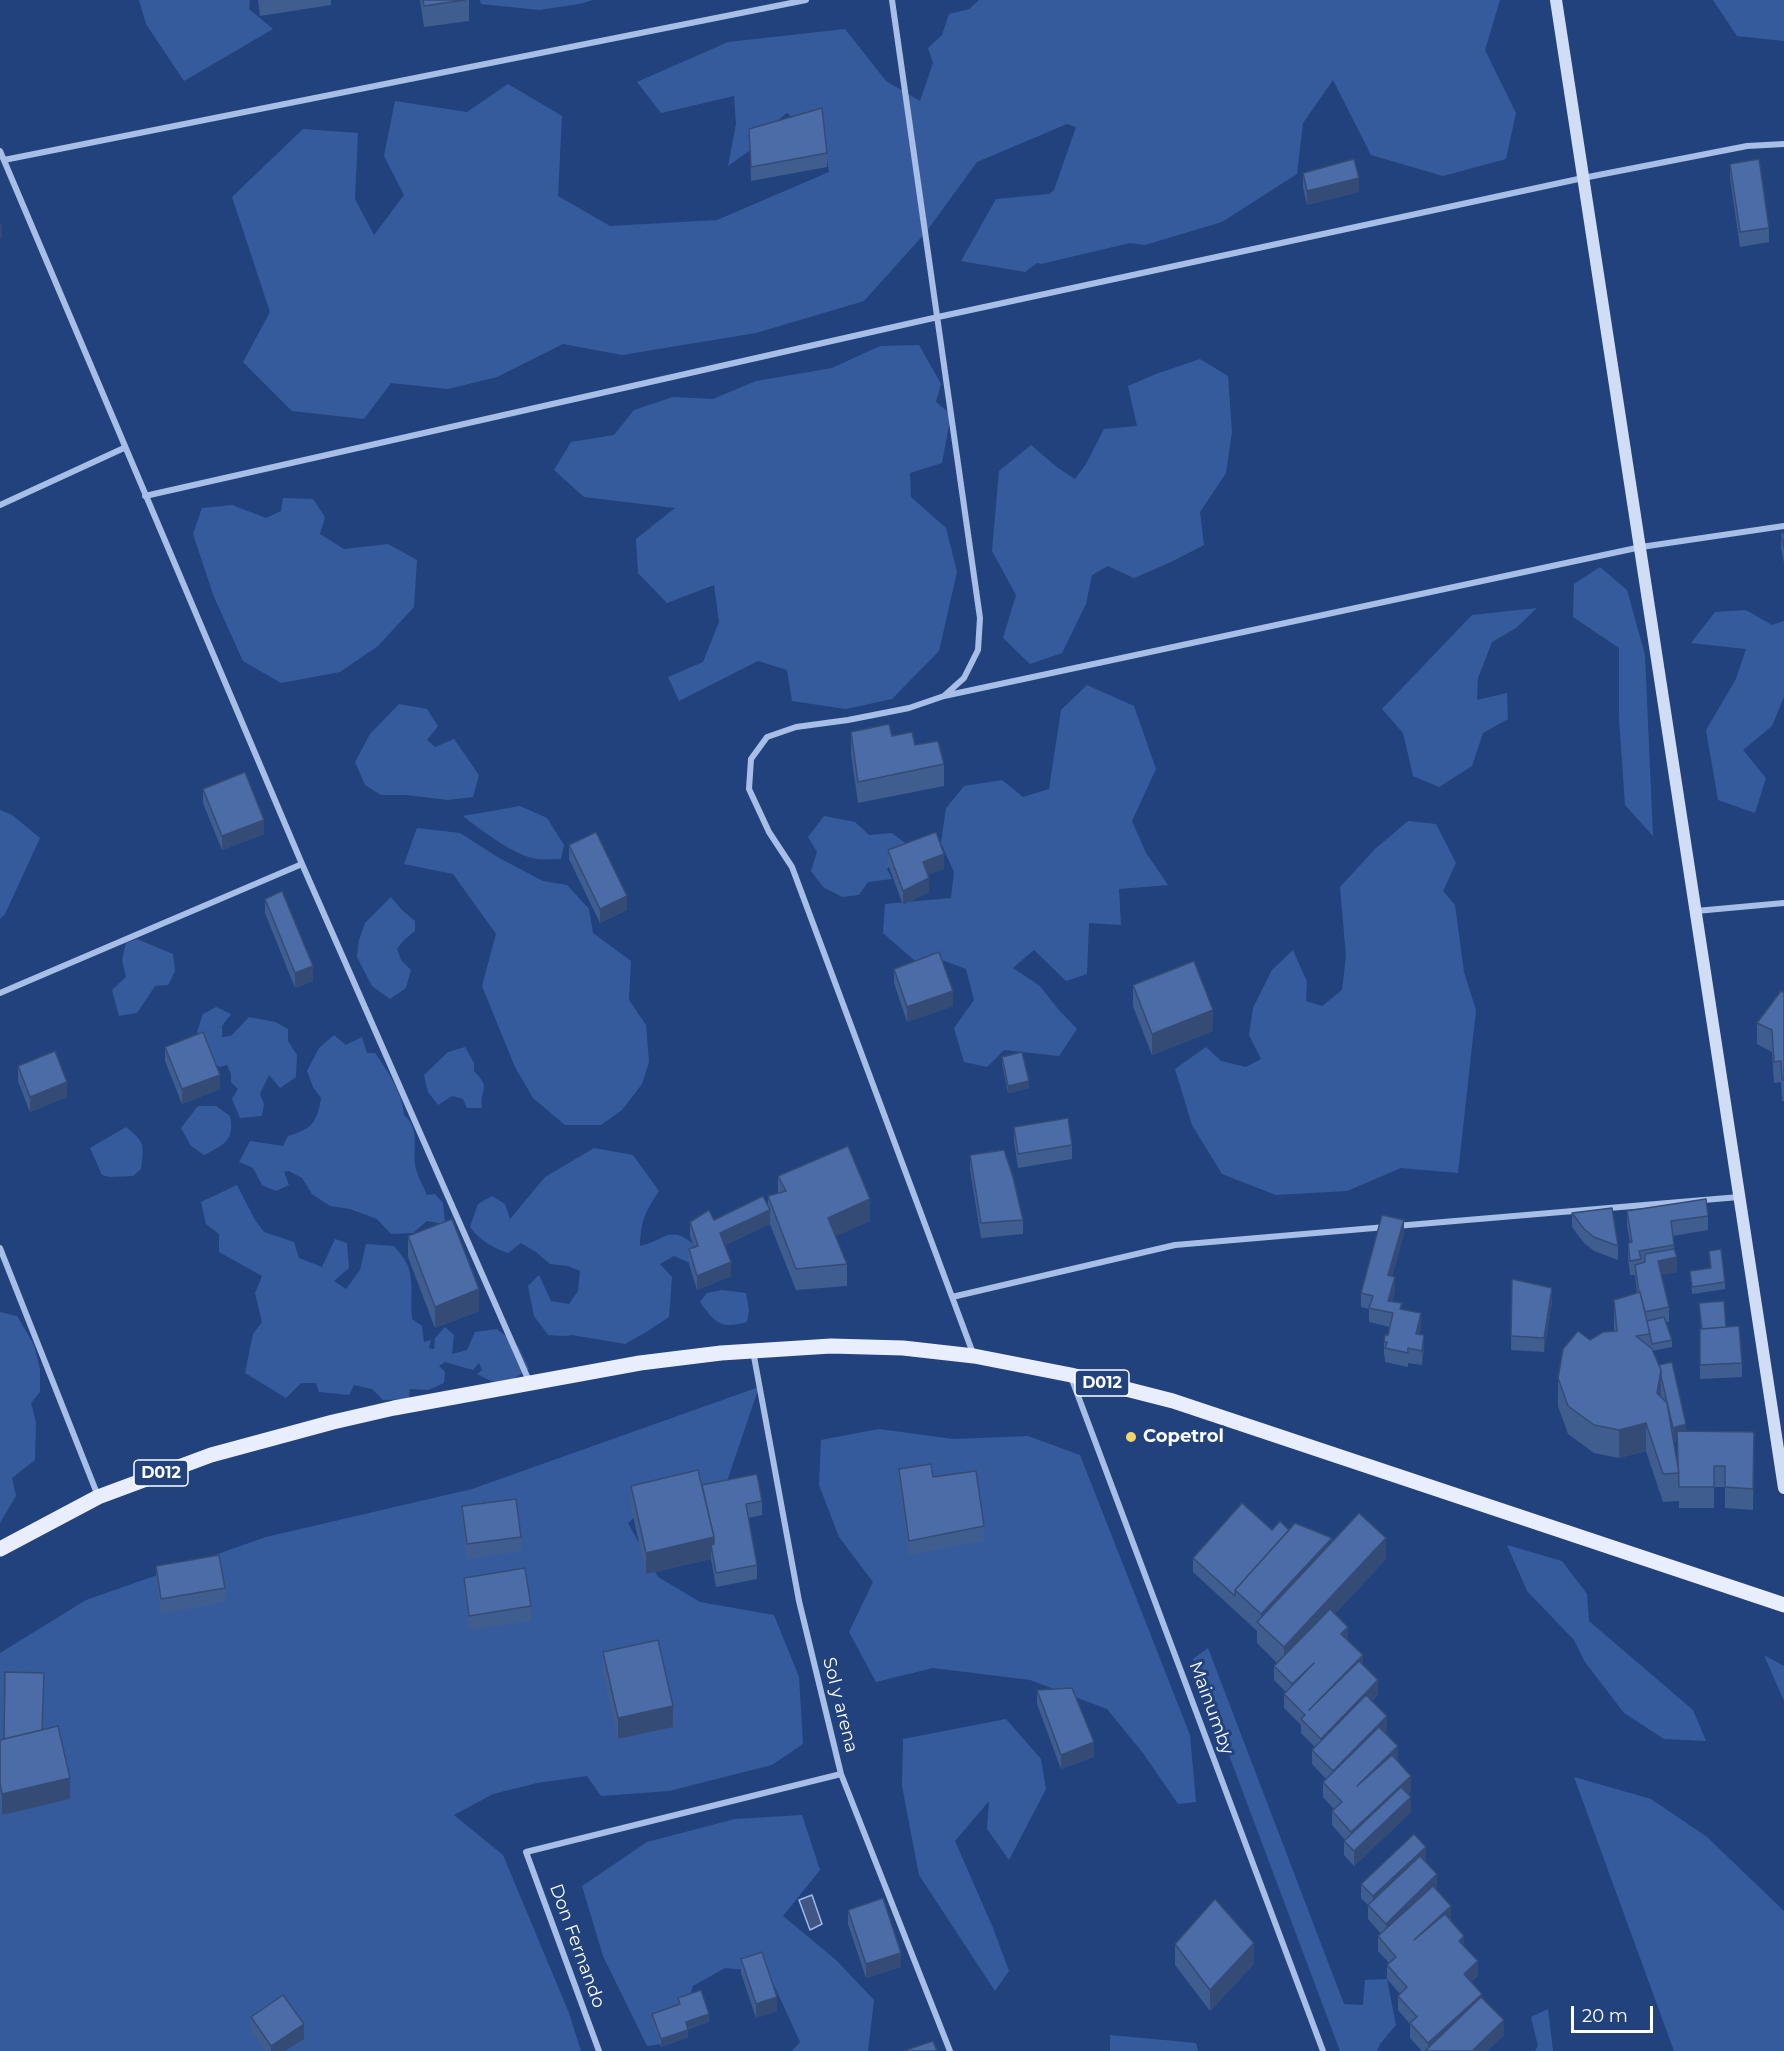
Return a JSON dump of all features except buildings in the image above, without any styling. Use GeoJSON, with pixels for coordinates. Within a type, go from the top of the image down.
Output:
{"type":"FeatureCollection","features":[{"type":"Feature","properties":{"kind":"main road","name":"D012"},"geometry":{"type":"LineString","coordinates":[[0,1549],[98,1497],[211,1455],[394,1408],[640,1363],[752,1350],[831,1346],[903,1348],[974,1356],[1071,1375],[1194,1408],[1784,1605]]}},
{"type":"Feature","properties":{"kind":"street"},"geometry":{"type":"LineString","coordinates":[[4,160],[806,0]]}},
{"type":"Feature","properties":{"kind":"street"},"geometry":{"type":"LineString","coordinates":[[892,0],[980,618],[978,650],[964,678],[944,696]]}},
{"type":"Feature","properties":{"kind":"street"},"geometry":{"type":"LineString","coordinates":[[1556,0],[1784,1488]]}},
{"type":"Feature","properties":{"kind":"street"},"geometry":{"type":"LineString","coordinates":[[145,496],[938,317],[1583,178],[1747,146],[1784,144]]}},
{"type":"Feature","properties":{"kind":"street"},"geometry":{"type":"LineString","coordinates":[[0,151],[302,864],[529,1382]]}},
{"type":"Feature","properties":{"kind":"street"},"geometry":{"type":"LineString","coordinates":[[0,505],[124,448]]}},
{"type":"Feature","properties":{"kind":"street"},"geometry":{"type":"LineString","coordinates":[[974,1356],[792,867],[769,832],[749,789],[751,759],[767,737],[796,727],[909,708],[944,696],[1641,547],[1784,526]]}},
{"type":"Feature","properties":{"kind":"street"},"geometry":{"type":"LineString","coordinates":[[0,993],[302,864]]}},
{"type":"Feature","properties":{"kind":"street"},"geometry":{"type":"LineString","coordinates":[[1696,911],[1784,903]]}},
{"type":"Feature","properties":{"kind":"street"},"geometry":{"type":"LineString","coordinates":[[952,1297],[1174,1245],[1740,1197]]}},
{"type":"Feature","properties":{"kind":"street"},"geometry":{"type":"LineString","coordinates":[[0,1248],[98,1497]]}},
{"type":"Feature","properties":{"kind":"street","name":"Sol y arena"},"geometry":{"type":"LineString","coordinates":[[752,1350],[799,1601],[841,1774],[950,2051]]}},
{"type":"Feature","properties":{"kind":"street","name":"Mainumby"},"geometry":{"type":"LineString","coordinates":[[1071,1375],[1323,2051]]}},
{"type":"Feature","properties":{"kind":"street","name":"Don Fernando"},"geometry":{"type":"LineString","coordinates":[[599,2051],[526,1852],[841,1774]]}},
{"type":"Feature","properties":{"kind":"shaded area"},"geometry":{"type":"Polygon","coordinates":[[[139,0],[250,0],[249,9],[273,29],[184,81],[146,24],[139,0]]]}},
{"type":"Feature","properties":{"kind":"shaded area"},"geometry":{"type":"Polygon","coordinates":[[[480,0],[593,0],[539,10],[481,4],[480,0]]]}},
{"type":"Feature","properties":{"kind":"shaded area"},"geometry":{"type":"Polygon","coordinates":[[[979,0],[1500,0],[1485,50],[1516,113],[1506,159],[1443,176],[1371,155],[1333,80],[1303,123],[1297,174],[1222,222],[1145,245],[1130,243],[1041,264],[1037,263],[1025,272],[961,261],[996,199],[1049,194],[1054,190],[1076,127],[1067,124],[977,162],[926,232],[864,301],[756,333],[622,355],[563,344],[497,377],[448,389],[391,383],[364,419],[292,411],[243,362],[270,312],[232,197],[303,129],[358,133],[355,199],[374,235],[404,195],[384,156],[395,101],[467,112],[508,84],[562,116],[558,196],[610,226],[717,220],[829,172],[825,145],[787,113],[762,133],[752,149],[728,166],[736,124],[734,96],[661,113],[637,82],[728,42],[845,29],[886,81],[920,101],[933,63],[928,48],[942,35],[949,14],[969,9],[979,0]]]}},
{"type":"Feature","properties":{"kind":"shaded area"},"geometry":{"type":"Polygon","coordinates":[[[1713,0],[1784,0],[1784,41],[1737,36],[1713,0]]]}},
{"type":"Feature","properties":{"kind":"shaded area"},"geometry":{"type":"Polygon","coordinates":[[[919,345],[941,384],[936,402],[951,414],[942,463],[910,473],[911,497],[946,528],[957,572],[939,651],[892,699],[846,709],[792,701],[787,670],[758,661],[679,701],[668,677],[703,662],[719,622],[714,585],[667,603],[638,573],[636,539],[675,508],[584,497],[554,470],[571,442],[614,435],[634,410],[673,397],[713,399],[756,381],[832,368],[880,346],[919,345]]]}},
{"type":"Feature","properties":{"kind":"shaded area"},"geometry":{"type":"Polygon","coordinates":[[[1200,359],[1228,376],[1232,432],[1226,473],[1200,512],[1204,545],[1134,578],[1108,566],[1092,575],[1086,604],[1062,653],[1030,664],[1003,638],[1016,595],[992,551],[999,471],[1031,445],[1075,479],[1086,464],[1104,429],[1137,426],[1128,386],[1200,359]]]}},
{"type":"Feature","properties":{"kind":"shaded area"},"geometry":{"type":"Polygon","coordinates":[[[283,498],[313,499],[325,517],[320,534],[344,549],[388,544],[417,560],[414,607],[378,646],[340,672],[281,683],[243,661],[214,597],[193,534],[202,508],[232,505],[266,518],[281,511],[283,498]]]}},
{"type":"Feature","properties":{"kind":"shaded area"},"geometry":{"type":"Polygon","coordinates":[[[1600,567],[1627,590],[1645,655],[1653,836],[1625,805],[1619,718],[1619,648],[1573,617],[1574,584],[1600,567]]]}},
{"type":"Feature","properties":{"kind":"shaded area"},"geometry":{"type":"Polygon","coordinates":[[[1537,608],[1516,628],[1492,642],[1478,678],[1477,700],[1507,693],[1508,719],[1483,733],[1472,766],[1439,787],[1413,776],[1403,733],[1382,709],[1472,615],[1537,608]]]}},
{"type":"Feature","properties":{"kind":"shaded area"},"geometry":{"type":"Polygon","coordinates":[[[1746,610],[1772,625],[1784,621],[1784,697],[1772,726],[1743,750],[1766,778],[1755,813],[1718,800],[1706,730],[1736,679],[1746,649],[1691,643],[1715,612],[1746,610]]]}},
{"type":"Feature","properties":{"kind":"shaded area"},"geometry":{"type":"Polygon","coordinates":[[[1087,685],[1134,706],[1156,769],[1132,821],[1146,853],[1168,885],[1119,889],[1121,925],[1089,923],[1087,974],[1066,981],[1034,950],[1013,968],[1040,986],[1077,1029],[1059,1056],[1004,1050],[987,1067],[964,1062],[954,1028],[974,1000],[966,969],[942,960],[915,961],[883,933],[885,904],[951,898],[954,872],[941,843],[946,808],[964,786],[1002,780],[1023,797],[1049,789],[1061,710],[1087,685]]]}},
{"type":"Feature","properties":{"kind":"shaded area"},"geometry":{"type":"Polygon","coordinates":[[[399,704],[427,709],[438,726],[427,740],[435,747],[454,739],[479,775],[473,797],[448,800],[406,795],[381,795],[365,785],[355,762],[370,734],[399,704]]]}},
{"type":"Feature","properties":{"kind":"shaded area"},"geometry":{"type":"Polygon","coordinates":[[[520,806],[547,818],[564,845],[561,859],[537,859],[519,853],[488,835],[463,816],[520,806]]]}},
{"type":"Feature","properties":{"kind":"shaded area"},"geometry":{"type":"Polygon","coordinates":[[[0,810],[12,815],[40,838],[5,914],[0,919],[0,810]]]}},
{"type":"Feature","properties":{"kind":"shaded area"},"geometry":{"type":"Polygon","coordinates":[[[824,816],[855,822],[869,835],[892,833],[909,846],[887,869],[892,879],[868,882],[859,895],[842,897],[823,887],[811,871],[817,852],[808,837],[824,816]]]}},
{"type":"Feature","properties":{"kind":"shaded area"},"geometry":{"type":"Polygon","coordinates":[[[1408,821],[1436,824],[1456,863],[1443,891],[1455,905],[1464,972],[1476,1010],[1458,1173],[1401,1168],[1347,1191],[1276,1195],[1222,1174],[1192,1125],[1175,1069],[1206,1047],[1221,1061],[1246,1067],[1261,1059],[1249,1035],[1253,1008],[1272,970],[1293,950],[1307,982],[1306,1001],[1322,1006],[1342,990],[1346,956],[1340,887],[1375,849],[1408,821]]]}},
{"type":"Feature","properties":{"kind":"shaded area"},"geometry":{"type":"Polygon","coordinates":[[[417,828],[460,833],[499,858],[543,881],[567,885],[589,909],[593,933],[631,961],[629,1000],[646,1025],[649,1062],[642,1084],[622,1110],[601,1125],[565,1125],[533,1098],[515,1067],[482,986],[496,934],[453,874],[404,864],[417,828]]]}},
{"type":"Feature","properties":{"kind":"shaded area"},"geometry":{"type":"Polygon","coordinates":[[[391,897],[415,921],[415,931],[397,949],[401,960],[411,970],[406,988],[390,999],[372,986],[357,957],[359,940],[365,923],[391,897]]]}},
{"type":"Feature","properties":{"kind":"shaded area"},"geometry":{"type":"Polygon","coordinates":[[[137,939],[173,954],[175,971],[168,985],[155,986],[137,1013],[119,1016],[112,990],[126,977],[122,960],[126,943],[137,939]]]}},
{"type":"Feature","properties":{"kind":"shaded area"},"geometry":{"type":"Polygon","coordinates":[[[216,1007],[231,1014],[222,1026],[222,1037],[231,1036],[249,1017],[275,1022],[288,1029],[288,1041],[297,1055],[296,1077],[280,1088],[269,1075],[260,1094],[264,1104],[262,1116],[240,1118],[232,1099],[238,1089],[231,1082],[231,1074],[227,1065],[220,1067],[211,1062],[210,1047],[197,1032],[203,1014],[216,1007]]]}},
{"type":"Feature","properties":{"kind":"shaded area"},"geometry":{"type":"Polygon","coordinates":[[[334,1035],[346,1045],[362,1037],[367,1053],[375,1053],[389,1075],[401,1099],[404,1115],[414,1132],[415,1164],[418,1176],[427,1195],[435,1194],[443,1203],[445,1224],[427,1221],[413,1233],[391,1234],[377,1219],[350,1209],[330,1206],[312,1194],[302,1178],[289,1171],[284,1172],[289,1185],[276,1191],[262,1185],[253,1168],[239,1162],[250,1141],[283,1146],[288,1136],[303,1131],[312,1124],[318,1114],[321,1098],[313,1087],[307,1071],[319,1048],[334,1035]]]}},
{"type":"Feature","properties":{"kind":"shaded area"},"geometry":{"type":"Polygon","coordinates":[[[465,1047],[474,1063],[474,1071],[483,1082],[482,1108],[467,1108],[463,1099],[452,1096],[438,1105],[428,1092],[424,1075],[448,1052],[465,1047]]]}},
{"type":"Feature","properties":{"kind":"shaded area"},"geometry":{"type":"Polygon","coordinates":[[[198,1106],[216,1106],[230,1116],[231,1124],[231,1131],[226,1141],[204,1155],[191,1146],[181,1128],[198,1106]]]}},
{"type":"Feature","properties":{"kind":"shaded area"},"geometry":{"type":"Polygon","coordinates":[[[126,1127],[142,1145],[141,1169],[133,1176],[102,1175],[90,1148],[126,1127]]]}},
{"type":"Feature","properties":{"kind":"shaded area"},"geometry":{"type":"Polygon","coordinates":[[[594,1148],[633,1155],[659,1191],[645,1217],[641,1229],[640,1246],[672,1235],[685,1238],[693,1244],[695,1265],[674,1256],[660,1264],[672,1277],[669,1317],[625,1344],[572,1335],[548,1335],[534,1316],[528,1286],[539,1275],[551,1301],[569,1304],[578,1291],[580,1271],[568,1266],[550,1264],[521,1243],[508,1253],[502,1251],[482,1240],[470,1227],[478,1204],[492,1196],[505,1204],[510,1219],[545,1177],[594,1148]]]}},
{"type":"Feature","properties":{"kind":"shaded area"},"geometry":{"type":"Polygon","coordinates":[[[237,1185],[255,1220],[264,1232],[294,1242],[299,1258],[322,1267],[335,1239],[347,1243],[349,1268],[334,1281],[346,1289],[360,1270],[366,1244],[394,1246],[408,1266],[412,1319],[422,1326],[424,1342],[431,1340],[429,1348],[434,1349],[435,1338],[445,1327],[454,1335],[452,1354],[467,1350],[475,1332],[497,1329],[518,1346],[529,1369],[509,1381],[498,1383],[477,1374],[482,1370],[479,1363],[473,1370],[445,1362],[439,1366],[445,1372],[444,1383],[428,1390],[410,1389],[409,1399],[383,1400],[372,1389],[354,1385],[349,1395],[319,1392],[316,1383],[301,1383],[286,1398],[245,1373],[253,1334],[262,1322],[255,1293],[262,1276],[219,1252],[219,1234],[206,1224],[201,1202],[237,1185]]]}},
{"type":"Feature","properties":{"kind":"shaded area"},"geometry":{"type":"Polygon","coordinates":[[[722,1290],[746,1293],[749,1310],[747,1322],[724,1324],[714,1319],[705,1309],[700,1302],[707,1293],[722,1290]]]}},
{"type":"Feature","properties":{"kind":"shaded area"},"geometry":{"type":"Polygon","coordinates":[[[0,1312],[17,1316],[34,1345],[40,1369],[40,1392],[31,1403],[36,1422],[35,1460],[12,1478],[16,1496],[0,1523],[0,1312]]]}},
{"type":"Feature","properties":{"kind":"shaded area"},"geometry":{"type":"Polygon","coordinates":[[[759,1387],[724,1490],[660,1496],[628,1523],[658,1577],[700,1602],[774,1615],[799,1677],[803,1744],[772,1765],[669,1791],[601,1796],[587,1776],[537,1783],[493,1794],[454,1815],[503,1855],[569,2013],[581,2051],[0,2051],[0,1653],[86,1600],[266,1537],[472,1489],[759,1387]]]}},
{"type":"Feature","properties":{"kind":"shaded area"},"geometry":{"type":"Polygon","coordinates":[[[879,1429],[953,1439],[1028,1436],[1080,1455],[1190,1735],[1196,1802],[1178,1804],[1143,1753],[1107,1709],[1030,1680],[933,1668],[876,1682],[849,1632],[873,1582],[839,1537],[819,1485],[821,1440],[879,1429]]]}},
{"type":"Feature","properties":{"kind":"shaded area"},"geometry":{"type":"Polygon","coordinates":[[[1507,1545],[1562,1561],[1587,1594],[1589,1621],[1693,1710],[1706,1741],[1664,1739],[1624,1713],[1585,1662],[1574,1640],[1527,1591],[1507,1545]]]}},
{"type":"Feature","properties":{"kind":"shaded area"},"geometry":{"type":"Polygon","coordinates":[[[1208,1648],[1344,2004],[1363,2005],[1365,1980],[1387,1979],[1396,2025],[1377,2051],[1340,2051],[1193,1659],[1208,1648]]]}},
{"type":"Feature","properties":{"kind":"shaded area"},"geometry":{"type":"Polygon","coordinates":[[[1764,1655],[1784,1666],[1784,1701],[1764,1655]]]}},
{"type":"Feature","properties":{"kind":"shaded area"},"geometry":{"type":"Polygon","coordinates":[[[1006,1719],[1041,1759],[1046,1789],[1009,1860],[987,1829],[989,1801],[955,1841],[1009,1971],[995,1991],[919,1875],[902,1786],[903,1739],[1006,1719]]]}},
{"type":"Feature","properties":{"kind":"shaded area"},"geometry":{"type":"Polygon","coordinates":[[[1574,1777],[1651,1799],[1707,1837],[1784,1911],[1784,2051],[1674,2051],[1574,1777]]]}},
{"type":"Feature","properties":{"kind":"shaded area"},"geometry":{"type":"Polygon","coordinates":[[[802,1815],[820,1870],[783,1916],[836,1960],[874,2000],[868,2051],[792,2051],[800,2042],[768,1972],[725,1968],[693,1986],[675,2042],[647,2046],[603,1956],[582,1886],[647,1842],[735,1819],[802,1815]]]}},
{"type":"Feature","properties":{"kind":"shaded area"},"geometry":{"type":"Polygon","coordinates":[[[812,1895],[822,1924],[810,1930],[799,1900],[812,1895]]]}},
{"type":"Feature","properties":{"kind":"shaded area"},"geometry":{"type":"Polygon","coordinates":[[[1548,2009],[1553,2051],[1535,2051],[1538,2046],[1531,2017],[1548,2009]]]}},
{"type":"Feature","properties":{"kind":"shaded area"},"geometry":{"type":"Polygon","coordinates":[[[1110,2035],[1196,2043],[1198,2051],[1110,2051],[1110,2035]]]}},
{"type":"Feature","properties":{"kind":"place","name":"Copetrol"},"geometry":{"type":"Point","coordinates":[1131,1437]}}]}
